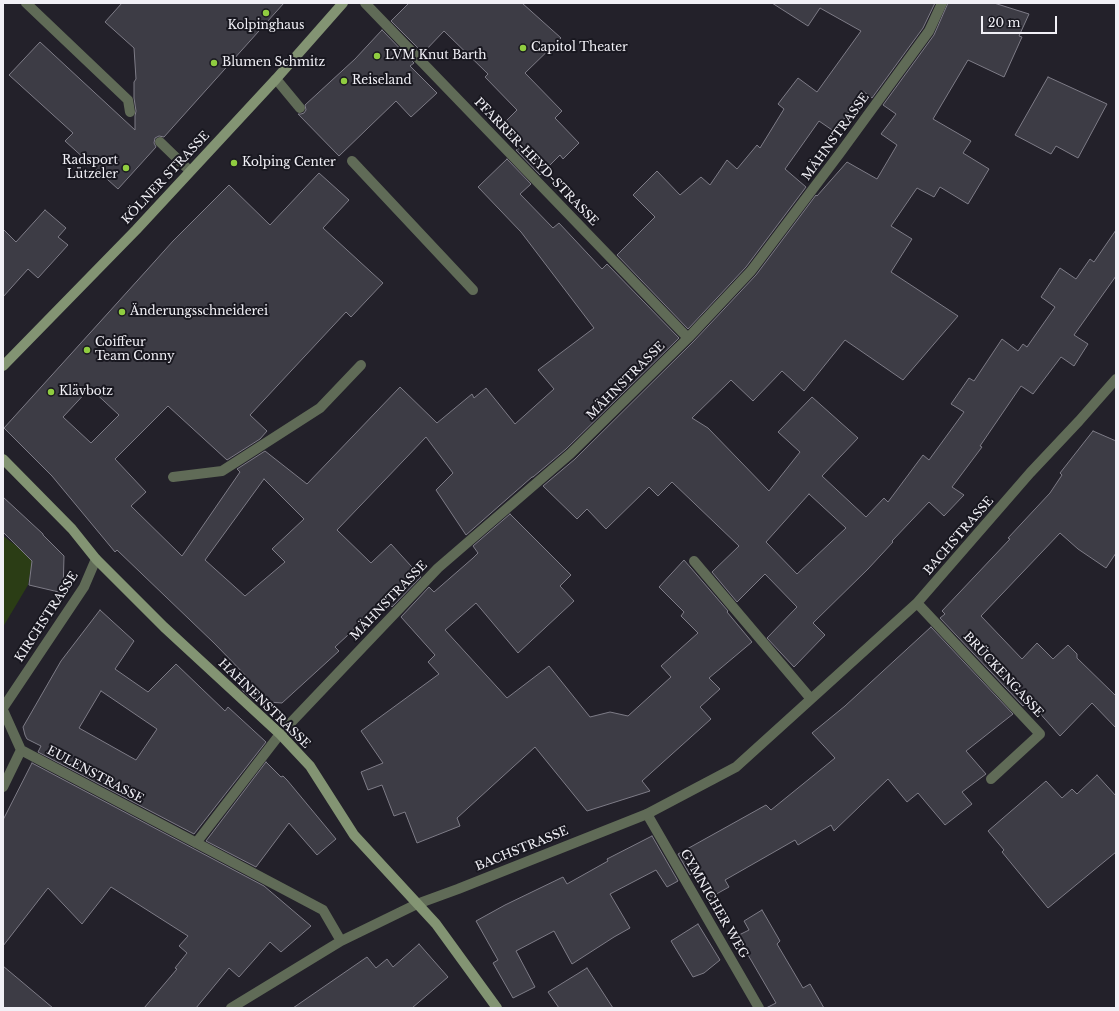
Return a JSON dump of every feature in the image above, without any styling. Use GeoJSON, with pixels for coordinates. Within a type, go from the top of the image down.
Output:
{"type":"FeatureCollection","features":[{"type":"Feature","properties":{"kind":"main road","name":"KÖLNER STRASSE"},"geometry":{"type":"LineString","coordinates":[[3,366],[136,230],[276,79],[344,3]]}},
{"type":"Feature","properties":{"kind":"main road","name":"HAHNENSTRASSE"},"geometry":{"type":"LineString","coordinates":[[3,459],[72,529],[96,559],[164,627],[280,734],[310,766],[354,835],[436,924],[497,1008]]}},
{"type":"Feature","properties":{"kind":"street"},"geometry":{"type":"LineString","coordinates":[[26,3],[128,100],[130,112]]}},
{"type":"Feature","properties":{"kind":"street","name":"PFARRER-HEYD-STRASSE"},"geometry":{"type":"LineString","coordinates":[[365,3],[688,338]]}},
{"type":"Feature","properties":{"kind":"street","name":"MÄHNSTRASSE"},"geometry":{"type":"LineString","coordinates":[[280,734],[438,568],[570,454],[688,338],[751,271],[929,31],[942,3]]}},
{"type":"Feature","properties":{"kind":"street"},"geometry":{"type":"LineString","coordinates":[[276,79],[300,108]]}},
{"type":"Feature","properties":{"kind":"street"},"geometry":{"type":"LineString","coordinates":[[160,142],[190,171]]}},
{"type":"Feature","properties":{"kind":"street"},"geometry":{"type":"LineString","coordinates":[[352,160],[473,290]]}},
{"type":"Feature","properties":{"kind":"street"},"geometry":{"type":"LineString","coordinates":[[173,477],[222,471],[320,408],[361,365]]}},
{"type":"Feature","properties":{"kind":"street","name":"BACHSTRASSE"},"geometry":{"type":"LineString","coordinates":[[231,1008],[341,941],[417,904],[647,814],[736,767],[917,603],[1030,473],[1080,421],[1116,379]]}},
{"type":"Feature","properties":{"kind":"street","name":"KIRCHSTRASSE"},"geometry":{"type":"LineString","coordinates":[[3,709],[84,587],[96,559]]}},
{"type":"Feature","properties":{"kind":"street"},"geometry":{"type":"LineString","coordinates":[[694,561],[811,699]]}},
{"type":"Feature","properties":{"kind":"street","name":"BRÜCKENGASSE"},"geometry":{"type":"LineString","coordinates":[[917,603],[1040,734],[991,779]]}},
{"type":"Feature","properties":{"kind":"street"},"geometry":{"type":"LineString","coordinates":[[3,709],[21,750],[3,787]]}},
{"type":"Feature","properties":{"kind":"street"},"geometry":{"type":"LineString","coordinates":[[196,843],[280,734]]}},
{"type":"Feature","properties":{"kind":"street","name":"EULENSTRASSE"},"geometry":{"type":"LineString","coordinates":[[21,750],[323,910],[341,941]]}},
{"type":"Feature","properties":{"kind":"street","name":"GYMNICHER WEG"},"geometry":{"type":"LineString","coordinates":[[647,814],[759,1008]]}},
{"type":"Feature","properties":{"kind":"green space"},"geometry":{"type":"Polygon","coordinates":[[[3,536],[18,547],[32,561],[28,585],[3,627],[3,536]]]}},
{"type":"Feature","properties":{"kind":"building"},"geometry":{"type":"Polygon","coordinates":[[[122,3],[284,3],[164,137],[159,136],[155,138],[154,143],[156,147],[118,189],[65,141],[73,133],[9,75],[40,42],[135,130],[136,111],[134,82],[136,79],[134,48],[105,22],[122,3]]]}},
{"type":"Feature","properties":{"kind":"building"},"geometry":{"type":"Polygon","coordinates":[[[409,3],[522,3],[561,38],[525,73],[562,111],[555,118],[579,143],[563,159],[560,155],[540,175],[516,150],[520,147],[500,127],[517,110],[485,77],[488,74],[444,31],[423,53],[391,21],[409,3]]]}},
{"type":"Feature","properties":{"kind":"building"},"geometry":{"type":"Polygon","coordinates":[[[772,3],[935,3],[923,28],[872,98],[863,91],[835,132],[819,121],[785,169],[806,187],[746,267],[688,329],[617,255],[655,217],[633,195],[657,171],[680,195],[701,177],[710,185],[727,160],[737,169],[757,145],[760,148],[784,109],[778,104],[798,78],[817,92],[861,31],[820,8],[808,26],[772,3]]]}},
{"type":"Feature","properties":{"kind":"building"},"geometry":{"type":"Polygon","coordinates":[[[948,3],[994,3],[1029,14],[1019,36],[1022,37],[1004,77],[968,60],[933,119],[971,141],[963,153],[989,169],[968,204],[940,187],[934,197],[917,188],[891,226],[912,239],[891,272],[958,316],[903,380],[845,340],[804,391],[782,371],[753,401],[731,380],[692,418],[708,428],[769,491],[800,452],[778,432],[812,397],[858,438],[822,476],[866,517],[884,498],[888,502],[923,455],[929,460],[964,412],[951,404],[969,378],[974,381],[1002,339],[1018,351],[1023,344],[1027,347],[1055,307],[1041,297],[1060,268],[1076,279],[1090,259],[1094,262],[1116,230],[1116,276],[1074,335],[1088,344],[1074,366],[1061,357],[1033,394],[1021,386],[980,446],[982,447],[952,487],[964,495],[944,516],[929,502],[868,569],[813,623],[825,635],[794,667],[767,638],[797,607],[765,574],[737,602],[712,572],[739,546],[672,482],[658,496],[649,487],[606,529],[587,509],[577,519],[543,486],[575,459],[693,342],[756,275],[816,195],[817,196],[847,162],[877,179],[897,145],[881,134],[896,114],[883,105],[934,35],[948,3]],[[809,494],[766,542],[797,574],[846,528],[809,494]]]}},
{"type":"Feature","properties":{"kind":"building"},"geometry":{"type":"Polygon","coordinates":[[[382,30],[414,63],[410,66],[437,93],[411,117],[396,101],[339,156],[298,114],[304,113],[306,110],[305,105],[355,59],[382,30]]]}},
{"type":"Feature","properties":{"kind":"building"},"geometry":{"type":"Polygon","coordinates":[[[1048,77],[1107,104],[1078,158],[1056,146],[1051,154],[1015,135],[1048,77]]]}},
{"type":"Feature","properties":{"kind":"building"},"geometry":{"type":"Polygon","coordinates":[[[507,159],[531,184],[520,194],[553,228],[559,223],[602,269],[607,264],[679,338],[566,449],[466,535],[436,490],[453,473],[426,437],[337,530],[371,563],[391,544],[421,577],[392,607],[386,600],[335,647],[339,651],[282,703],[254,701],[242,690],[250,680],[214,643],[117,550],[115,552],[52,476],[4,428],[173,241],[229,185],[270,225],[319,173],[349,200],[323,228],[383,283],[351,317],[346,312],[250,415],[267,431],[260,439],[227,460],[168,406],[115,459],[146,492],[131,506],[182,556],[240,472],[237,469],[265,451],[307,484],[400,387],[437,423],[472,394],[474,398],[486,388],[515,424],[554,389],[538,370],[594,328],[521,232],[478,187],[507,159]],[[90,388],[63,417],[91,443],[119,415],[90,388]],[[264,479],[205,560],[245,596],[285,562],[272,549],[304,519],[264,479]]]}},
{"type":"Feature","properties":{"kind":"building"},"geometry":{"type":"Polygon","coordinates":[[[45,210],[66,228],[58,237],[68,245],[38,278],[28,269],[3,297],[3,229],[16,242],[45,210]]]}},
{"type":"Feature","properties":{"kind":"building"},"geometry":{"type":"Polygon","coordinates":[[[1093,431],[1116,441],[1116,553],[1106,568],[1078,549],[1060,533],[981,616],[1022,659],[1037,643],[1053,659],[1068,645],[1077,654],[1077,658],[1116,696],[1116,728],[1092,703],[1060,736],[1029,701],[1023,706],[940,618],[945,614],[942,611],[1010,539],[1008,538],[1050,493],[1062,475],[1060,473],[1093,431]]]}},
{"type":"Feature","properties":{"kind":"building"},"geometry":{"type":"Polygon","coordinates":[[[3,497],[43,534],[64,556],[63,593],[29,585],[32,561],[3,532],[3,497]]]}},
{"type":"Feature","properties":{"kind":"building"},"geometry":{"type":"Polygon","coordinates":[[[510,514],[571,575],[560,586],[574,601],[518,653],[476,603],[445,630],[507,698],[549,666],[590,717],[610,712],[628,716],[671,677],[661,666],[698,633],[681,616],[684,612],[659,587],[684,560],[728,611],[727,612],[752,642],[709,678],[720,689],[700,707],[711,719],[642,781],[650,791],[587,811],[535,747],[457,818],[460,826],[417,843],[405,812],[394,816],[382,785],[368,790],[361,772],[383,763],[361,731],[439,674],[428,662],[435,655],[401,617],[429,587],[434,592],[473,558],[478,553],[473,546],[510,514]]]}},
{"type":"Feature","properties":{"kind":"building"},"geometry":{"type":"Polygon","coordinates":[[[100,610],[134,641],[115,669],[148,692],[176,664],[225,711],[228,707],[266,742],[194,834],[38,752],[41,746],[27,739],[23,727],[61,661],[100,610]],[[101,691],[79,728],[136,760],[157,729],[101,691]]]}},
{"type":"Feature","properties":{"kind":"building"},"geometry":{"type":"Polygon","coordinates":[[[931,627],[1013,714],[966,751],[986,774],[962,792],[972,804],[945,825],[918,793],[907,802],[888,779],[834,831],[831,825],[798,845],[795,840],[725,880],[729,887],[711,897],[696,871],[690,875],[678,854],[766,805],[771,810],[835,758],[812,733],[845,706],[931,627]]]}},
{"type":"Feature","properties":{"kind":"building"},"geometry":{"type":"Polygon","coordinates":[[[266,762],[281,777],[283,776],[287,780],[336,839],[317,855],[289,823],[256,867],[206,841],[266,762]]]}},
{"type":"Feature","properties":{"kind":"building"},"geometry":{"type":"Polygon","coordinates":[[[32,763],[264,886],[311,926],[281,952],[270,942],[239,977],[229,968],[196,1008],[144,1008],[177,969],[175,968],[187,953],[179,946],[188,936],[111,887],[82,924],[48,888],[3,946],[3,820],[32,763]]]}},
{"type":"Feature","properties":{"kind":"building"},"geometry":{"type":"Polygon","coordinates":[[[1097,775],[1116,796],[1116,852],[1048,908],[1002,852],[1004,850],[988,831],[1046,781],[1062,798],[1072,789],[1077,794],[1097,775]]]}},
{"type":"Feature","properties":{"kind":"building"},"geometry":{"type":"Polygon","coordinates":[[[652,836],[678,881],[667,887],[656,870],[610,894],[630,928],[572,964],[554,931],[516,951],[535,987],[513,998],[493,963],[498,960],[476,921],[563,877],[567,884],[608,861],[607,859],[652,836]]]}},
{"type":"Feature","properties":{"kind":"building"},"geometry":{"type":"Polygon","coordinates":[[[762,910],[780,941],[777,944],[803,988],[810,984],[824,1008],[766,1008],[776,1003],[737,936],[749,930],[744,921],[762,910]]]}},
{"type":"Feature","properties":{"kind":"building"},"geometry":{"type":"Polygon","coordinates":[[[698,924],[720,960],[704,973],[693,977],[671,941],[698,924]]]}},
{"type":"Feature","properties":{"kind":"building"},"geometry":{"type":"Polygon","coordinates":[[[419,944],[448,977],[412,1008],[293,1008],[367,957],[376,968],[387,959],[393,967],[419,944]]]}},
{"type":"Feature","properties":{"kind":"building"},"geometry":{"type":"Polygon","coordinates":[[[3,966],[53,1008],[3,1008],[3,966]]]}},
{"type":"Feature","properties":{"kind":"building"},"geometry":{"type":"Polygon","coordinates":[[[587,968],[613,1008],[559,1008],[548,992],[587,968]]]}},
{"type":"Feature","properties":{"kind":"place","name":"Kolpinghaus"},"geometry":{"type":"Point","coordinates":[266,13]}},
{"type":"Feature","properties":{"kind":"place","name":"Capitol Theater"},"geometry":{"type":"Point","coordinates":[523,48]}},
{"type":"Feature","properties":{"kind":"place","name":"LVM Knut Barth"},"geometry":{"type":"Point","coordinates":[377,56]}},
{"type":"Feature","properties":{"kind":"place","name":"Blumen Schmitz"},"geometry":{"type":"Point","coordinates":[214,63]}},
{"type":"Feature","properties":{"kind":"place","name":"Reiseland"},"geometry":{"type":"Point","coordinates":[344,81]}},
{"type":"Feature","properties":{"kind":"place","name":"Kolping Center"},"geometry":{"type":"Point","coordinates":[234,163]}},
{"type":"Feature","properties":{"kind":"place","name":"Radsport Lützeler"},"geometry":{"type":"Point","coordinates":[126,168]}},
{"type":"Feature","properties":{"kind":"place","name":"Änderungsschneiderei"},"geometry":{"type":"Point","coordinates":[122,312]}},
{"type":"Feature","properties":{"kind":"place","name":"Coiffeur Team Conny"},"geometry":{"type":"Point","coordinates":[87,350]}},
{"type":"Feature","properties":{"kind":"place","name":"Klävbotz"},"geometry":{"type":"Point","coordinates":[51,392]}}]}
